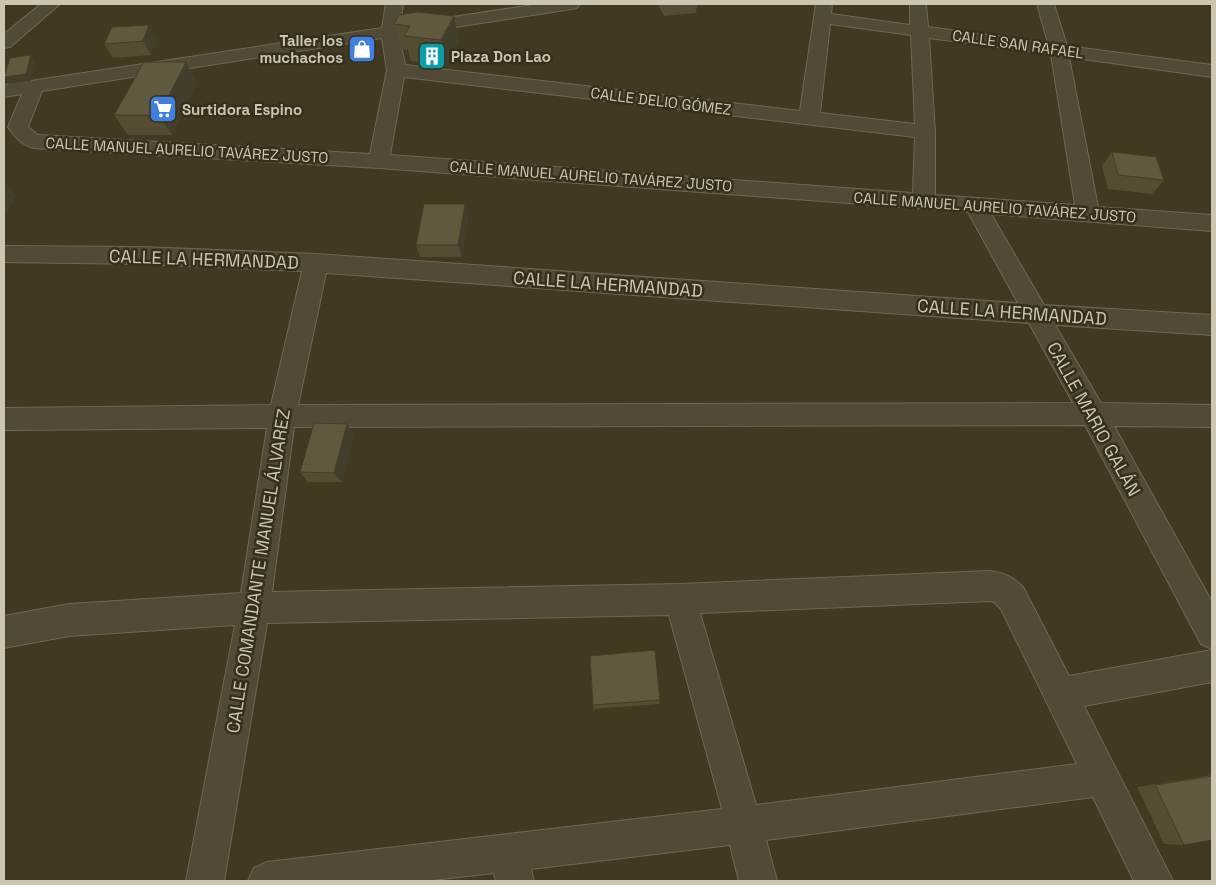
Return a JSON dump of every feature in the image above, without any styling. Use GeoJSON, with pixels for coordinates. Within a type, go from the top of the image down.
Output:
{"type":"FeatureCollection","features":[{"type":"Feature","properties":{"kind":"street"},"geometry":{"type":"LineString","coordinates":[[4,43],[51,4]]}},
{"type":"Feature","properties":{"kind":"street"},"geometry":{"type":"LineString","coordinates":[[379,161],[396,70],[390,33],[394,4]]}},
{"type":"Feature","properties":{"kind":"street"},"geometry":{"type":"LineString","coordinates":[[4,92],[390,33],[513,8],[571,4]]}},
{"type":"Feature","properties":{"kind":"street"},"geometry":{"type":"LineString","coordinates":[[918,4],[925,132],[924,201]]}},
{"type":"Feature","properties":{"kind":"street"},"geometry":{"type":"LineString","coordinates":[[1046,4],[1059,50],[1088,214]]}},
{"type":"Feature","properties":{"kind":"street"},"geometry":{"type":"LineString","coordinates":[[809,119],[824,11]]}},
{"type":"Feature","properties":{"kind":"street","name":"CALLE SAN RAFAEL"},"geometry":{"type":"LineString","coordinates":[[824,11],[919,31],[1212,71]]}},
{"type":"Feature","properties":{"kind":"street","name":"CALLE DELIO GÓMEZ"},"geometry":{"type":"LineString","coordinates":[[396,70],[925,132]]}},
{"type":"Feature","properties":{"kind":"street","name":"CALLE MANUEL AURELIO TAVÁREZ JUSTO"},"geometry":{"type":"LineString","coordinates":[[34,88],[18,127],[22,133],[33,141],[379,161],[1212,223]]}},
{"type":"Feature","properties":{"kind":"street","name":"CALLE MARIO GALÁN"},"geometry":{"type":"LineString","coordinates":[[974,206],[1092,414],[1212,633]]}},
{"type":"Feature","properties":{"kind":"street","name":"CALLE LA HERMANDAD"},"geometry":{"type":"LineString","coordinates":[[4,254],[61,254],[316,263],[1036,315],[1212,325]]}},
{"type":"Feature","properties":{"kind":"street","name":"CALLE COMANDANTE MANUEL ÁLVAREZ"},"geometry":{"type":"LineString","coordinates":[[205,881],[254,608],[282,416],[316,263]]}},
{"type":"Feature","properties":{"kind":"street"},"geometry":{"type":"LineString","coordinates":[[4,419],[282,416],[1092,414],[1212,416]]}},
{"type":"Feature","properties":{"kind":"street"},"geometry":{"type":"LineString","coordinates":[[4,632],[69,620],[254,608],[680,599],[990,586],[1002,588],[1012,598],[1154,881]]}},
{"type":"Feature","properties":{"kind":"street"},"geometry":{"type":"LineString","coordinates":[[680,599],[758,881]]}},
{"type":"Feature","properties":{"kind":"street"},"geometry":{"type":"LineString","coordinates":[[1060,694],[1212,666]]}},
{"type":"Feature","properties":{"kind":"street"},"geometry":{"type":"LineString","coordinates":[[267,881],[512,867],[744,825],[1102,778]]}},
{"type":"Feature","properties":{"kind":"building"},"geometry":{"type":"Polygon","coordinates":[[[417,12],[454,16],[441,40],[404,36],[410,26],[394,24],[399,15],[417,12]]]}},
{"type":"Feature","properties":{"kind":"building"},"geometry":{"type":"Polygon","coordinates":[[[149,25],[143,41],[104,44],[112,27],[149,25]]]}},
{"type":"Feature","properties":{"kind":"building"},"geometry":{"type":"Polygon","coordinates":[[[31,55],[26,74],[4,77],[10,58],[31,55]]]}},
{"type":"Feature","properties":{"kind":"building"},"geometry":{"type":"Polygon","coordinates":[[[144,62],[186,62],[159,115],[114,115],[144,62]]]}},
{"type":"Feature","properties":{"kind":"building"},"geometry":{"type":"Polygon","coordinates":[[[1112,152],[1156,157],[1164,180],[1118,175],[1112,152]]]}},
{"type":"Feature","properties":{"kind":"building"},"geometry":{"type":"Polygon","coordinates":[[[424,204],[465,204],[458,245],[416,245],[424,204]]]}},
{"type":"Feature","properties":{"kind":"building"},"geometry":{"type":"Polygon","coordinates":[[[314,423],[347,424],[334,473],[300,472],[314,423]]]}},
{"type":"Feature","properties":{"kind":"building"},"geometry":{"type":"Polygon","coordinates":[[[655,650],[660,700],[593,705],[590,656],[655,650]]]}},
{"type":"Feature","properties":{"kind":"building"},"geometry":{"type":"Polygon","coordinates":[[[1212,776],[1212,840],[1184,845],[1155,785],[1212,776]]]}},
{"type":"Feature","properties":{"kind":"place","name":"Taller los muchachos"},"geometry":{"type":"Point","coordinates":[362,49]}},
{"type":"Feature","properties":{"kind":"place","name":"Plaza Don Lao"},"geometry":{"type":"Point","coordinates":[432,56]}},
{"type":"Feature","properties":{"kind":"place","name":"Surtidora Espino"},"geometry":{"type":"Point","coordinates":[163,109]}}]}
